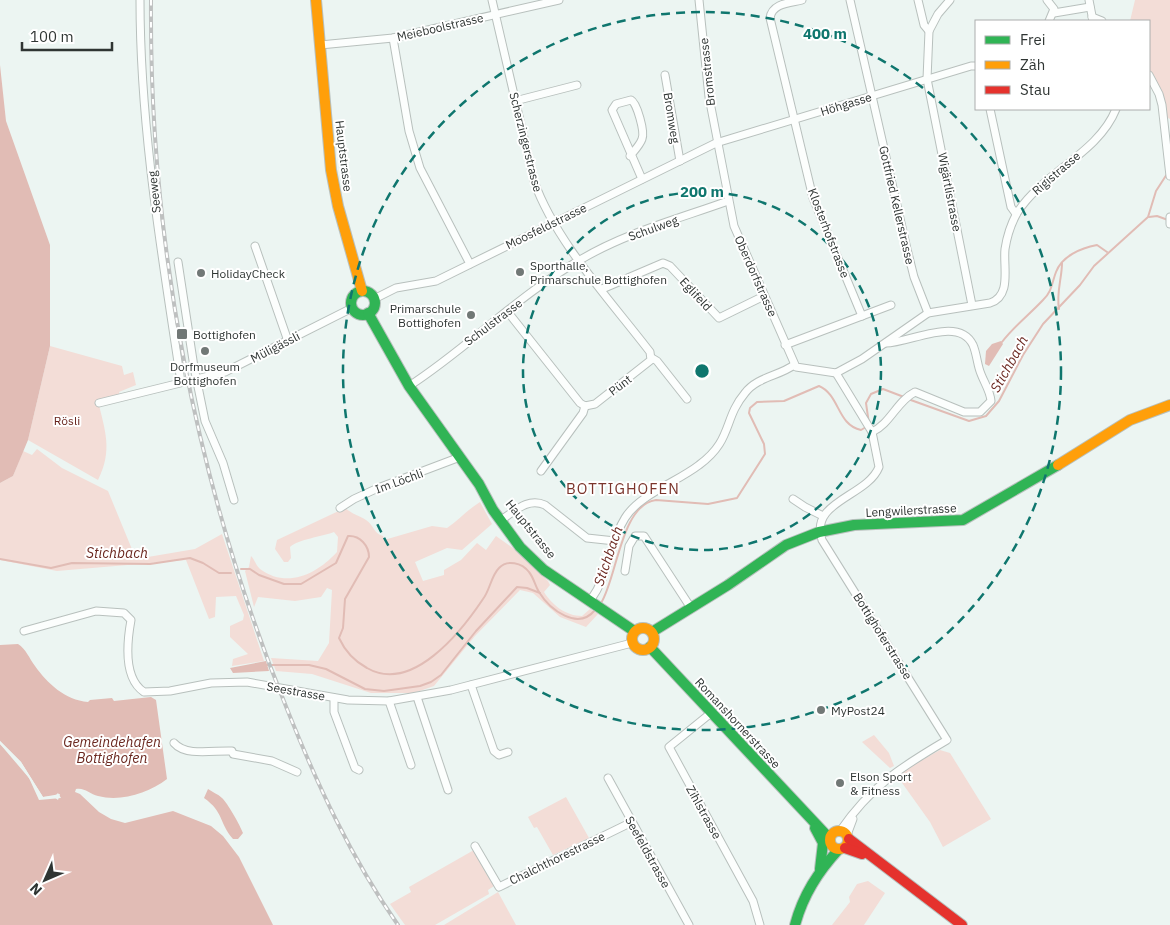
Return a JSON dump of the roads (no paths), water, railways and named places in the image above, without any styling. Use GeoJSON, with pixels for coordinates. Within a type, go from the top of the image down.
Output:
{"type":"FeatureCollection","features":[{"type":"Feature","properties":{"kind":"main road","name":"Hauptstrasse"},"geometry":{"type":"LineString","coordinates":[[316,0],[331,170],[338,206],[357,267],[362,291]]}},
{"type":"Feature","properties":{"kind":"main road"},"geometry":{"type":"LineString","coordinates":[[362,291],[368,292],[374,299],[374,305],[368,313],[357,313],[352,308],[352,297],[362,291]]}},
{"type":"Feature","properties":{"kind":"main road","name":"Hauptstrasse"},"geometry":{"type":"LineString","coordinates":[[368,313],[409,386],[486,495],[534,556],[557,579]]}},
{"type":"Feature","properties":{"kind":"main road","name":"Lengwilerstrasse"},"geometry":{"type":"LineString","coordinates":[[652,632],[786,545],[819,532],[854,525],[963,520],[1030,483],[1130,420],[1170,405]]}},
{"type":"Feature","properties":{"kind":"main road","name":"Hauptstrasse"},"geometry":{"type":"LineString","coordinates":[[486,495],[493,510],[520,547],[544,570],[634,631]]}},
{"type":"Feature","properties":{"kind":"main road"},"geometry":{"type":"LineString","coordinates":[[645,628],[652,632],[654,640],[650,647],[642,650],[632,643],[634,631],[645,628]]}},
{"type":"Feature","properties":{"kind":"main road","name":"Romanshornerstrasse"},"geometry":{"type":"LineString","coordinates":[[650,647],[806,813],[839,840],[901,877],[962,925]]}},
{"type":"Feature","properties":{"kind":"main road"},"geometry":{"type":"LineString","coordinates":[[806,813],[822,839],[822,867]]}},
{"type":"Feature","properties":{"kind":"main road"},"geometry":{"type":"LineString","coordinates":[[795,925],[804,896],[839,840]]}},
{"type":"Feature","properties":{"kind":"street","name":"Seeweg"},"geometry":{"type":"LineString","coordinates":[[140,0],[140,59],[155,209],[181,382]]}},
{"type":"Feature","properties":{"kind":"street"},"geometry":{"type":"LineString","coordinates":[[492,0],[496,15]]}},
{"type":"Feature","properties":{"kind":"street","name":"Meieboolstrasse"},"geometry":{"type":"LineString","coordinates":[[320,45],[393,38],[559,0]]}},
{"type":"Feature","properties":{"kind":"street","name":"Bromstrasse"},"geometry":{"type":"LineString","coordinates":[[700,0],[709,97],[716,143]]}},
{"type":"Feature","properties":{"kind":"street","name":"Klosterhofstrasse"},"geometry":{"type":"LineString","coordinates":[[802,0],[776,7],[770,15],[813,198],[862,316]]}},
{"type":"Feature","properties":{"kind":"street","name":"Gottfried Kellerstrasse"},"geometry":{"type":"LineString","coordinates":[[850,0],[914,277],[928,313]]}},
{"type":"Feature","properties":{"kind":"street"},"geometry":{"type":"LineString","coordinates":[[918,0],[924,25],[929,31],[938,14],[950,0]]}},
{"type":"Feature","properties":{"kind":"street"},"geometry":{"type":"LineString","coordinates":[[1047,0],[1053,6],[1054,13],[1050,20]]}},
{"type":"Feature","properties":{"kind":"street"},"geometry":{"type":"LineString","coordinates":[[1054,13],[1090,4],[1092,19]]}},
{"type":"Feature","properties":{"kind":"street","name":"Scherzingerstrasse"},"geometry":{"type":"LineString","coordinates":[[496,15],[534,182],[552,223],[580,260]]}},
{"type":"Feature","properties":{"kind":"street","name":"Wigärtlistrasse"},"geometry":{"type":"LineString","coordinates":[[929,31],[927,79],[972,305]]}},
{"type":"Feature","properties":{"kind":"street"},"geometry":{"type":"LineString","coordinates":[[393,38],[410,131],[420,168],[470,264]]}},
{"type":"Feature","properties":{"kind":"street","name":"Höhgasse"},"geometry":{"type":"LineString","coordinates":[[716,143],[975,66]]}},
{"type":"Feature","properties":{"kind":"street","name":"Bromweg"},"geometry":{"type":"LineString","coordinates":[[665,75],[680,161]]}},
{"type":"Feature","properties":{"kind":"street"},"geometry":{"type":"LineString","coordinates":[[1150,76],[1162,105],[1167,164],[1170,176]]}},
{"type":"Feature","properties":{"kind":"street"},"geometry":{"type":"LineString","coordinates":[[515,101],[577,85]]}},
{"type":"Feature","properties":{"kind":"street"},"geometry":{"type":"LineString","coordinates":[[630,156],[643,137],[636,104],[628,100],[616,104],[612,110],[630,156],[642,179]]}},
{"type":"Feature","properties":{"kind":"street"},"geometry":{"type":"LineString","coordinates":[[990,110],[1010,207],[1016,214]]}},
{"type":"Feature","properties":{"kind":"street","name":"Rigistrasse"},"geometry":{"type":"LineString","coordinates":[[836,373],[862,360],[928,313],[993,302],[1002,292],[1005,249],[1016,214],[1034,191],[1101,133],[1115,110]]}},
{"type":"Feature","properties":{"kind":"street","name":"Moosfeldstrasse"},"geometry":{"type":"LineString","coordinates":[[374,299],[400,287],[432,283],[716,143]]}},
{"type":"Feature","properties":{"kind":"street","name":"Oberdorfstrasse"},"geometry":{"type":"LineString","coordinates":[[716,143],[734,226],[794,365]]}},
{"type":"Feature","properties":{"kind":"street","name":"Schulweg"},"geometry":{"type":"LineString","coordinates":[[580,260],[633,235],[728,201]]}},
{"type":"Feature","properties":{"kind":"street"},"geometry":{"type":"LineString","coordinates":[[1170,218],[1170,224]]}},
{"type":"Feature","properties":{"kind":"street"},"geometry":{"type":"LineString","coordinates":[[254,246],[288,340]]}},
{"type":"Feature","properties":{"kind":"street"},"geometry":{"type":"LineString","coordinates":[[580,260],[650,352],[652,358],[657,361],[687,399]]}},
{"type":"Feature","properties":{"kind":"street","name":"Schulstrasse"},"geometry":{"type":"LineString","coordinates":[[409,386],[507,311],[580,260]]}},
{"type":"Feature","properties":{"kind":"street"},"geometry":{"type":"LineString","coordinates":[[178,262],[196,379],[205,422],[223,463],[234,500]]}},
{"type":"Feature","properties":{"kind":"street","name":"Eglifeld"},"geometry":{"type":"LineString","coordinates":[[602,289],[663,263],[670,266],[719,318],[764,296]]}},
{"type":"Feature","properties":{"kind":"street"},"geometry":{"type":"LineString","coordinates":[[785,344],[891,305]]}},
{"type":"Feature","properties":{"kind":"street","name":"Müligässli"},"geometry":{"type":"LineString","coordinates":[[99,403],[225,372],[352,308]]}},
{"type":"Feature","properties":{"kind":"street"},"geometry":{"type":"LineString","coordinates":[[507,311],[580,403],[585,406],[584,413],[541,471]]}},
{"type":"Feature","properties":{"kind":"street"},"geometry":{"type":"LineString","coordinates":[[871,430],[882,426],[906,398],[918,392],[934,402],[973,413],[986,408],[991,400],[972,344],[965,336],[956,331],[946,330],[896,343],[886,343]]}},
{"type":"Feature","properties":{"kind":"street","name":"Pünt"},"geometry":{"type":"LineString","coordinates":[[585,406],[595,404],[648,364],[652,358]]}},
{"type":"Feature","properties":{"kind":"street"},"geometry":{"type":"LineString","coordinates":[[595,604],[615,541],[625,518],[635,506],[679,480],[717,450],[738,403],[748,388],[794,365],[817,372],[836,373],[871,430],[875,455],[879,464],[876,474],[823,516],[819,532]]}},
{"type":"Feature","properties":{"kind":"street","name":"Im Löchli"},"geometry":{"type":"LineString","coordinates":[[340,508],[378,488],[460,457]]}},
{"type":"Feature","properties":{"kind":"street"},"geometry":{"type":"LineString","coordinates":[[793,499],[823,516]]}},
{"type":"Feature","properties":{"kind":"street"},"geometry":{"type":"LineString","coordinates":[[504,518],[525,504],[542,504],[587,538],[615,541]]}},
{"type":"Feature","properties":{"kind":"street","name":"Bottighoferstrasse"},"geometry":{"type":"LineString","coordinates":[[819,532],[822,540],[947,740],[892,774],[876,787],[856,811],[839,840]]}},
{"type":"Feature","properties":{"kind":"street"},"geometry":{"type":"LineString","coordinates":[[625,571],[632,541],[635,536],[644,536],[691,608]]}},
{"type":"Feature","properties":{"kind":"street","name":"Seestrasse"},"geometry":{"type":"LineString","coordinates":[[24,631],[96,611],[124,613],[131,620],[128,643],[130,667],[138,687],[144,692],[170,691],[211,683],[247,682],[358,701],[389,701],[417,697],[471,685],[632,643]]}},
{"type":"Feature","properties":{"kind":"street"},"geometry":{"type":"LineString","coordinates":[[471,685],[494,751],[500,755],[508,752]]}},
{"type":"Feature","properties":{"kind":"street"},"geometry":{"type":"LineString","coordinates":[[417,697],[448,790]]}},
{"type":"Feature","properties":{"kind":"street"},"geometry":{"type":"LineString","coordinates":[[334,698],[334,712],[355,768],[359,770]]}},
{"type":"Feature","properties":{"kind":"street"},"geometry":{"type":"LineString","coordinates":[[389,701],[411,765]]}},
{"type":"Feature","properties":{"kind":"street","name":"Zihlstrasse"},"geometry":{"type":"LineString","coordinates":[[711,713],[669,747],[754,901],[760,925]]}},
{"type":"Feature","properties":{"kind":"street"},"geometry":{"type":"LineString","coordinates":[[174,744],[179,749],[196,752],[232,751],[233,754],[272,761],[298,772]]}},
{"type":"Feature","properties":{"kind":"street","name":"Seefeldstrasse"},"geometry":{"type":"LineString","coordinates":[[608,778],[688,925]]}},
{"type":"Feature","properties":{"kind":"street","name":"Chalchthorestrasse"},"geometry":{"type":"LineString","coordinates":[[475,846],[499,887],[632,822]]}},
{"type":"Feature","properties":{"kind":"water"},"geometry":{"type":"Polygon","coordinates":[[[0,65],[6,121],[50,245],[50,346],[28,440],[13,476],[0,483],[0,65]]]}},
{"type":"Feature","properties":{"kind":"water"},"geometry":{"type":"Polygon","coordinates":[[[1001,341],[1003,344],[989,366],[985,364],[986,351],[992,344],[1001,341]]]}},
{"type":"Feature","properties":{"kind":"water","name":"Gemeindehafen Bottighofen"},"geometry":{"type":"Polygon","coordinates":[[[18,644],[45,679],[57,690],[72,698],[88,702],[90,700],[112,698],[114,701],[151,697],[156,700],[167,779],[143,792],[125,797],[107,798],[79,789],[76,789],[75,792],[80,794],[99,812],[111,819],[125,823],[173,811],[211,826],[223,836],[239,857],[273,925],[0,925],[0,744],[19,764],[43,798],[54,797],[58,800],[60,794],[43,797],[21,762],[0,741],[0,645],[18,644]]]}},
{"type":"Feature","properties":{"kind":"water"},"geometry":{"type":"Polygon","coordinates":[[[266,661],[269,671],[233,673],[230,668],[266,661]]]}},
{"type":"Feature","properties":{"kind":"water"},"geometry":{"type":"Polygon","coordinates":[[[208,789],[222,798],[234,815],[243,833],[238,839],[233,839],[215,808],[204,798],[208,789]]]}},
{"type":"Feature","properties":{"kind":"waterway","name":"Stichbach"},"geometry":{"type":"LineString","coordinates":[[908,399],[969,421],[986,416],[999,401],[1023,355],[1043,324],[1080,285],[1094,266],[1148,217],[1156,191],[1167,174]]}},
{"type":"Feature","properties":{"kind":"waterway"},"geometry":{"type":"LineString","coordinates":[[1149,217],[1157,216],[1168,220]]}},
{"type":"Feature","properties":{"kind":"waterway"},"geometry":{"type":"LineString","coordinates":[[1002,342],[1046,297],[1059,266],[1067,257],[1085,248],[1097,245],[1107,252]]}},
{"type":"Feature","properties":{"kind":"waterway"},"geometry":{"type":"LineString","coordinates":[[1059,309],[1058,297],[1062,263]]}},
{"type":"Feature","properties":{"kind":"waterway","name":"Stichbach"},"geometry":{"type":"LineString","coordinates":[[601,603],[607,592],[627,528],[635,514],[644,505],[656,500],[708,504],[737,498],[765,454],[764,444],[749,413],[750,408],[757,402],[784,401],[819,386],[831,396],[847,422],[861,430],[866,427]]}},
{"type":"Feature","properties":{"kind":"waterway","name":"Stichbach"},"geometry":{"type":"LineString","coordinates":[[869,424],[866,403],[871,394],[883,389],[904,397]]}},
{"type":"Feature","properties":{"kind":"waterway","name":"Stichbach"},"geometry":{"type":"LineString","coordinates":[[241,569],[250,569],[259,575],[284,584],[301,584],[336,563],[348,536],[360,539],[366,545],[369,557],[345,599],[343,628],[339,638],[354,659],[367,668],[384,674],[401,673],[418,666],[434,656],[474,613],[496,571],[502,565],[514,563],[526,569],[531,574],[544,599],[565,616],[581,619],[595,610]]}},
{"type":"Feature","properties":{"kind":"waterway","name":"Stichbach"},"geometry":{"type":"LineString","coordinates":[[0,559],[51,568],[72,563],[150,564],[190,558],[203,563],[219,573],[231,573]]}},
{"type":"Feature","properties":{"kind":"waterway"},"geometry":{"type":"LineString","coordinates":[[266,665],[309,665],[326,669],[365,689],[384,691],[420,686],[431,682],[441,675],[476,631],[517,587],[527,588],[540,593]]}},
{"type":"Feature","properties":{"kind":"railway"},"geometry":{"type":"LineString","coordinates":[[151,0],[153,91],[159,181],[169,272],[184,361],[203,450],[227,538],[255,624],[298,737],[350,847],[398,925]]}},
{"type":"Feature","properties":{"kind":"place","name":"Sporthalle, Primarschule Bottighofen"},"geometry":{"type":"Point","coordinates":[520,272]}},
{"type":"Feature","properties":{"kind":"place","name":"HolidayCheck"},"geometry":{"type":"Point","coordinates":[201,273]}},
{"type":"Feature","properties":{"kind":"place","name":"Primarschule Bottighofen"},"geometry":{"type":"Point","coordinates":[471,315]}},
{"type":"Feature","properties":{"kind":"place","name":"Bottighofen"},"geometry":{"type":"Point","coordinates":[182,334]}},
{"type":"Feature","properties":{"kind":"place","name":"Dorfmuseum Bottighofen"},"geometry":{"type":"Point","coordinates":[205,351]}},
{"type":"Feature","properties":{"kind":"place","name":"MyPost24"},"geometry":{"type":"Point","coordinates":[821,710]}},
{"type":"Feature","properties":{"kind":"place","name":"Elson Sport & Fitness"},"geometry":{"type":"Point","coordinates":[840,783]}},
{"type":"Feature","properties":{"kind":"district","name":"BOTTIGHOFEN"},"geometry":{"type":"Point","coordinates":[623,488]}},
{"type":"Feature","properties":{"kind":"park label","name":"Rösli"},"geometry":{"type":"Point","coordinates":[67,420]}}]}
